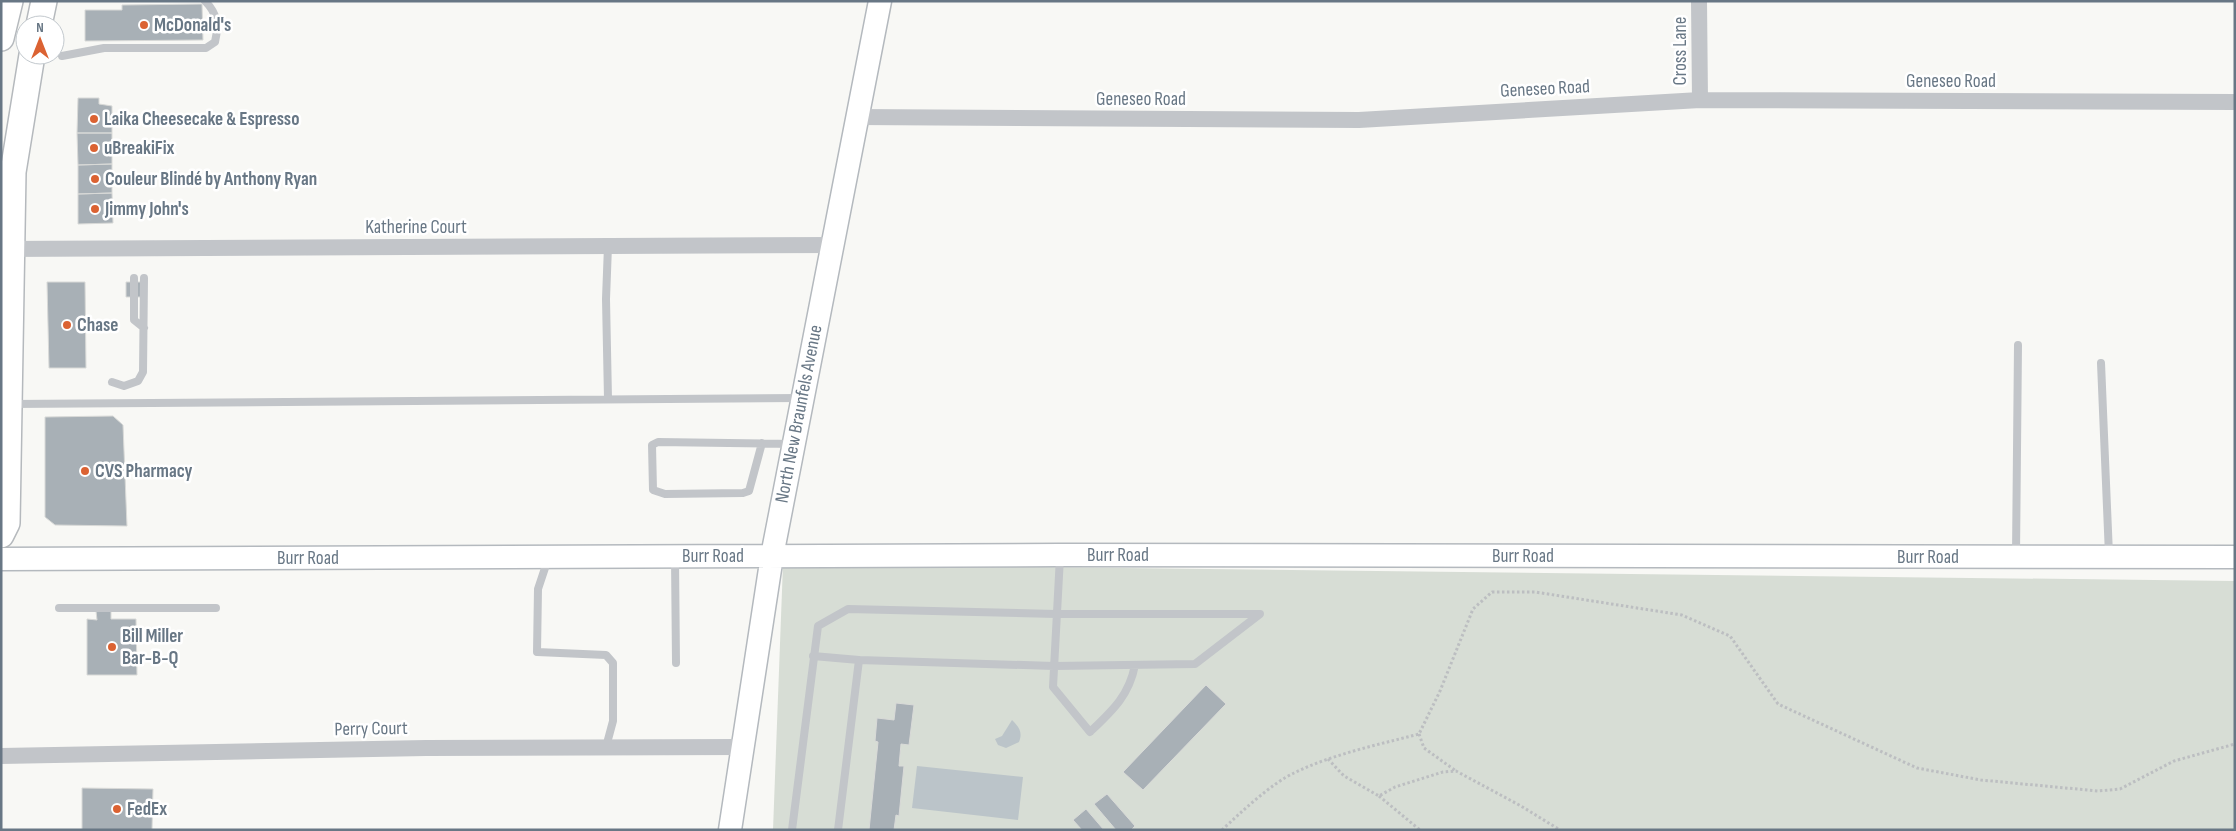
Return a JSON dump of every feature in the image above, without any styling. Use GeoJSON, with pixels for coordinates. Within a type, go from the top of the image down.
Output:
{"type":"FeatureCollection","features":[{"type":"Feature","properties":{"kind":"main road"},"geometry":{"type":"LineString","coordinates":[[1,37],[10,1]]}},
{"type":"Feature","properties":{"kind":"main road"},"geometry":{"type":"LineString","coordinates":[[41,15],[44,1]]}},
{"type":"Feature","properties":{"kind":"main road"},"geometry":{"type":"LineString","coordinates":[[1,535],[7,523],[9,404],[6,249],[13,172],[30,65]]}},
{"type":"Feature","properties":{"kind":"street","name":"North New Braunfels Avenue"},"geometry":{"type":"LineString","coordinates":[[730,830],[741,747],[772,556],[880,1]]}},
{"type":"Feature","properties":{"kind":"street","name":"Cross Lane"},"geometry":{"type":"LineString","coordinates":[[1699,1],[1700,100]]}},
{"type":"Feature","properties":{"kind":"street","name":"Geneseo Road"},"geometry":{"type":"LineString","coordinates":[[857,118],[1359,120],[1700,100],[2235,102]]}},
{"type":"Feature","properties":{"kind":"street","name":"Katherine Court"},"geometry":{"type":"LineString","coordinates":[[6,249],[832,245]]}},
{"type":"Feature","properties":{"kind":"street","name":"Burr Road"},"geometry":{"type":"LineString","coordinates":[[1,559],[675,556],[2235,557]]}},
{"type":"Feature","properties":{"kind":"street","name":"Perry Court"},"geometry":{"type":"LineString","coordinates":[[1,756],[606,747],[741,747]]}},
{"type":"Feature","properties":{"kind":"lane"},"geometry":{"type":"LineString","coordinates":[[65,55],[104,48],[206,48],[215,42],[217,19],[205,1]]}},
{"type":"Feature","properties":{"kind":"lane"},"geometry":{"type":"LineString","coordinates":[[608,246],[606,298],[608,399]]}},
{"type":"Feature","properties":{"kind":"lane"},"geometry":{"type":"LineString","coordinates":[[134,278],[134,320],[144,328]]}},
{"type":"Feature","properties":{"kind":"lane"},"geometry":{"type":"LineString","coordinates":[[112,382],[124,386],[138,381],[143,372],[144,278]]}},
{"type":"Feature","properties":{"kind":"lane"},"geometry":{"type":"LineString","coordinates":[[2016,557],[2018,345]]}},
{"type":"Feature","properties":{"kind":"lane"},"geometry":{"type":"LineString","coordinates":[[2101,364],[2109,557]]}},
{"type":"Feature","properties":{"kind":"lane"},"geometry":{"type":"LineString","coordinates":[[9,404],[802,398]]}},
{"type":"Feature","properties":{"kind":"lane"},"geometry":{"type":"LineString","coordinates":[[762,443],[749,491],[743,493],[666,494],[653,490],[652,445],[658,442],[762,443],[794,444]]}},
{"type":"Feature","properties":{"kind":"lane"},"geometry":{"type":"LineString","coordinates":[[675,556],[676,663]]}},
{"type":"Feature","properties":{"kind":"lane"},"geometry":{"type":"LineString","coordinates":[[1060,556],[1053,687],[1090,732],[1116,706],[1132,683],[1135,665]]}},
{"type":"Feature","properties":{"kind":"lane"},"geometry":{"type":"LineString","coordinates":[[548,557],[538,589],[537,652],[606,655],[614,663],[613,721],[606,747]]}},
{"type":"Feature","properties":{"kind":"lane"},"geometry":{"type":"LineString","coordinates":[[59,608],[216,608]]}},
{"type":"Feature","properties":{"kind":"lane"},"geometry":{"type":"LineString","coordinates":[[792,830],[813,656],[818,626],[848,609],[1056,614],[1260,614],[1195,664],[1054,666],[859,660],[813,656]]}},
{"type":"Feature","properties":{"kind":"lane"},"geometry":{"type":"LineString","coordinates":[[838,830],[859,660]]}},
{"type":"Feature","properties":{"kind":"path"},"geometry":{"type":"LineString","coordinates":[[1560,830],[1521,806],[1456,771],[1424,748],[1419,734],[1440,691],[1473,609],[1492,592],[1535,592],[1682,615],[1730,636],[1778,704],[1918,768],[1981,780],[2098,791],[2120,789],[2174,761],[2235,744]]}},
{"type":"Feature","properties":{"kind":"path"},"geometry":{"type":"LineString","coordinates":[[1222,830],[1243,810],[1292,774],[1328,759],[1419,734]]}},
{"type":"Feature","properties":{"kind":"path"},"geometry":{"type":"LineString","coordinates":[[1328,759],[1344,776],[1379,796],[1420,830]]}},
{"type":"Feature","properties":{"kind":"path"},"geometry":{"type":"LineString","coordinates":[[1379,796],[1395,787],[1443,772],[1456,771]]}},
{"type":"Feature","properties":{"kind":"shaded area"},"geometry":{"type":"Polygon","coordinates":[[[783,564],[2235,581],[2235,830],[773,830],[783,564]]]}},
{"type":"Feature","properties":{"kind":"shaded area"},"geometry":{"type":"Polygon","coordinates":[[[1012,720],[1020,730],[1019,742],[1006,748],[998,745],[995,739],[1002,736],[1012,720]]]}},
{"type":"Feature","properties":{"kind":"shaded area"},"geometry":{"type":"Polygon","coordinates":[[[917,766],[1023,777],[1018,820],[912,808],[917,766]]]}},
{"type":"Feature","properties":{"kind":"building","name":"McDonald's"},"geometry":{"type":"Polygon","coordinates":[[[202,4],[203,40],[85,41],[85,10],[122,10],[122,5],[202,4]]]}},
{"type":"Feature","properties":{"kind":"building","name":"Laika Cheesecake & Espresso"},"geometry":{"type":"Polygon","coordinates":[[[78,98],[99,98],[99,104],[112,106],[112,133],[77,133],[78,98]]]}},
{"type":"Feature","properties":{"kind":"building","name":"uBreakiFix"},"geometry":{"type":"Polygon","coordinates":[[[77,133],[112,133],[112,164],[78,165],[77,133]]]}},
{"type":"Feature","properties":{"kind":"building","name":"Couleur Blindé by Anthony Ryan"},"geometry":{"type":"Polygon","coordinates":[[[112,164],[112,193],[78,194],[78,165],[112,164]]]}},
{"type":"Feature","properties":{"kind":"building","name":"Jimmy John's"},"geometry":{"type":"Polygon","coordinates":[[[112,193],[113,223],[78,224],[78,194],[112,193]]]}},
{"type":"Feature","properties":{"kind":"building","name":"Chase"},"geometry":{"type":"Polygon","coordinates":[[[47,282],[85,282],[86,368],[49,368],[47,282]]]}},
{"type":"Feature","properties":{"kind":"building"},"geometry":{"type":"Polygon","coordinates":[[[126,282],[144,282],[144,297],[126,297],[126,282]]]}},
{"type":"Feature","properties":{"kind":"building","name":"CVS Pharmacy"},"geometry":{"type":"Polygon","coordinates":[[[113,416],[123,425],[127,526],[55,525],[45,517],[45,417],[113,416]]]}},
{"type":"Feature","properties":{"kind":"building","name":"Bill Miller Bar-B-Q"},"geometry":{"type":"Polygon","coordinates":[[[96,611],[111,611],[111,619],[136,619],[137,675],[87,675],[87,619],[97,620],[96,611]]]}},
{"type":"Feature","properties":{"kind":"building"},"geometry":{"type":"Polygon","coordinates":[[[1206,685],[1226,704],[1143,790],[1123,772],[1206,685]]]}},
{"type":"Feature","properties":{"kind":"building"},"geometry":{"type":"Polygon","coordinates":[[[896,703],[914,705],[909,745],[901,744],[899,766],[904,766],[899,816],[896,815],[894,830],[869,830],[878,742],[875,741],[877,718],[894,720],[896,703]]]}},
{"type":"Feature","properties":{"kind":"building","name":"FedEx"},"geometry":{"type":"Polygon","coordinates":[[[82,788],[153,789],[152,830],[82,830],[82,788]]]}},
{"type":"Feature","properties":{"kind":"building"},"geometry":{"type":"Polygon","coordinates":[[[1107,794],[1135,826],[1131,830],[1116,830],[1094,804],[1107,794]]]}},
{"type":"Feature","properties":{"kind":"building"},"geometry":{"type":"Polygon","coordinates":[[[1086,809],[1104,830],[1082,830],[1073,820],[1086,809]]]}},
{"type":"Feature","properties":{"kind":"place","name":"McDonald's"},"geometry":{"type":"Point","coordinates":[144,25]}},
{"type":"Feature","properties":{"kind":"place","name":"Laika Cheesecake & Espresso"},"geometry":{"type":"Point","coordinates":[94,119]}},
{"type":"Feature","properties":{"kind":"place","name":"uBreakiFix"},"geometry":{"type":"Point","coordinates":[94,148]}},
{"type":"Feature","properties":{"kind":"place","name":"Couleur Blindé by Anthony Ryan"},"geometry":{"type":"Point","coordinates":[95,179]}},
{"type":"Feature","properties":{"kind":"place","name":"Jimmy John's"},"geometry":{"type":"Point","coordinates":[95,209]}},
{"type":"Feature","properties":{"kind":"place","name":"Chase"},"geometry":{"type":"Point","coordinates":[67,325]}},
{"type":"Feature","properties":{"kind":"place","name":"CVS Pharmacy"},"geometry":{"type":"Point","coordinates":[85,471]}},
{"type":"Feature","properties":{"kind":"place","name":"Bill Miller Bar-B-Q"},"geometry":{"type":"Point","coordinates":[112,647]}},
{"type":"Feature","properties":{"kind":"place","name":"FedEx"},"geometry":{"type":"Point","coordinates":[117,809]}}]}
